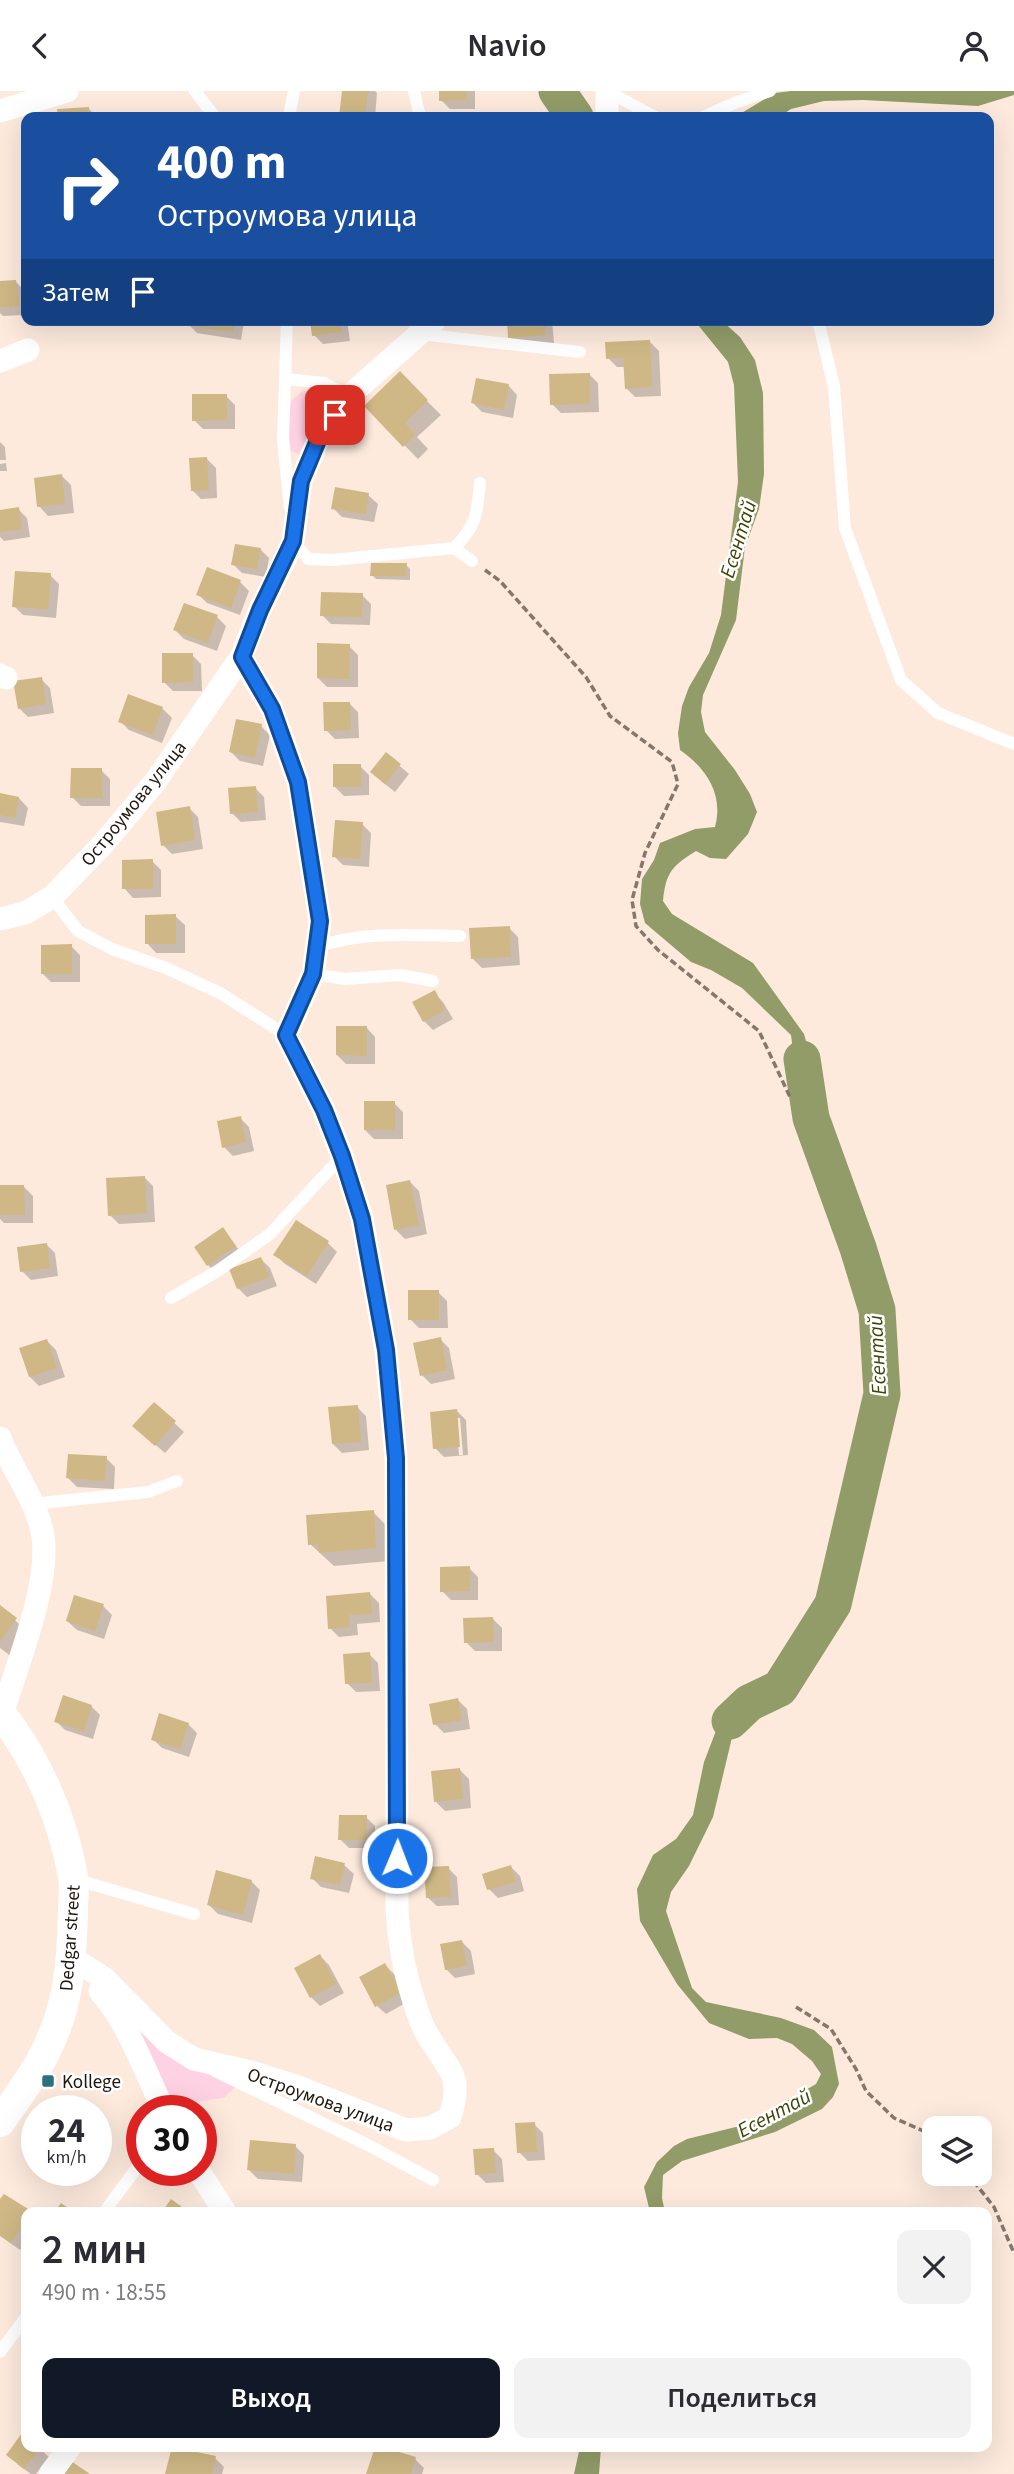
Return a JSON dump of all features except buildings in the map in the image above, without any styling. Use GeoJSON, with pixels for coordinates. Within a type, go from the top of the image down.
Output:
{"type":"FeatureCollection","features":[{"type":"Feature","properties":{"kind":"street"},"geometry":{"type":"LineString","coordinates":[[0,111],[66,91]]}},
{"type":"Feature","properties":{"kind":"street"},"geometry":{"type":"LineString","coordinates":[[607,91],[607,112]]}},
{"type":"Feature","properties":{"kind":"street","name":"Остроумова улица"},"geometry":{"type":"LineString","coordinates":[[0,919],[25,913],[52,897],[104,843],[155,782],[242,657],[260,610],[293,541],[301,481],[321,433],[349,397],[427,327]]}},
{"type":"Feature","properties":{"kind":"street"},"geometry":{"type":"LineString","coordinates":[[0,361],[28,350]]}},
{"type":"Feature","properties":{"kind":"street"},"geometry":{"type":"LineString","coordinates":[[242,657],[272,709],[298,782],[320,921],[313,974],[286,1035]]}},
{"type":"Feature","properties":{"kind":"street","name":"Остроумова улица"},"geometry":{"type":"LineString","coordinates":[[71,1957],[105,1979],[167,2042],[194,2059],[251,2071],[406,2130],[430,2128],[450,2117],[457,2096],[451,2067],[429,2038],[412,1996],[400,1949],[397,1910],[396,1458],[386,1350],[362,1219],[342,1156],[324,1110],[286,1035]]}},
{"type":"Feature","properties":{"kind":"street"},"geometry":{"type":"LineString","coordinates":[[0,1438],[43,1532],[40,1580],[34,1615],[1,1713]]}},
{"type":"Feature","properties":{"kind":"street","name":"Dedgar street"},"geometry":{"type":"LineString","coordinates":[[0,2122],[17,2099],[53,2037],[64,2005],[71,1957],[74,1879],[44,1781],[1,1713]]}},
{"type":"Feature","properties":{"kind":"street"},"geometry":{"type":"LineString","coordinates":[[71,1957],[112,2005],[156,2095]]}},
{"type":"Feature","properties":{"kind":"street"},"geometry":{"type":"LineString","coordinates":[[208,2186],[222,2207]]}},
{"type":"Feature","properties":{"kind":"street"},"geometry":{"type":"LineString","coordinates":[[50,2474],[66,2452]]}},
{"type":"Feature","properties":{"kind":"lane"},"geometry":{"type":"LineString","coordinates":[[195,91],[211,112]]}},
{"type":"Feature","properties":{"kind":"lane"},"geometry":{"type":"LineString","coordinates":[[290,112],[294,91]]}},
{"type":"Feature","properties":{"kind":"lane"},"geometry":{"type":"LineString","coordinates":[[414,91],[419,112]]}},
{"type":"Feature","properties":{"kind":"lane"},"geometry":{"type":"LineString","coordinates":[[607,91],[646,112]]}},
{"type":"Feature","properties":{"kind":"lane"},"geometry":{"type":"LineString","coordinates":[[714,112],[770,91]]}},
{"type":"Feature","properties":{"kind":"lane"},"geometry":{"type":"LineString","coordinates":[[287,326],[283,439],[293,541],[308,559],[332,561],[454,548],[468,535],[477,518],[480,483]]}},
{"type":"Feature","properties":{"kind":"lane"},"geometry":{"type":"LineString","coordinates":[[819,326],[834,387],[845,528],[901,680],[938,713],[1014,744]]}},
{"type":"Feature","properties":{"kind":"lane"},"geometry":{"type":"LineString","coordinates":[[427,327],[580,352]]}},
{"type":"Feature","properties":{"kind":"lane"},"geometry":{"type":"LineString","coordinates":[[286,379],[324,383],[349,397]]}},
{"type":"Feature","properties":{"kind":"lane"},"geometry":{"type":"LineString","coordinates":[[454,548],[472,561]]}},
{"type":"Feature","properties":{"kind":"lane"},"geometry":{"type":"LineString","coordinates":[[52,897],[78,931],[112,949],[166,968],[220,993],[286,1035]]}},
{"type":"Feature","properties":{"kind":"lane"},"geometry":{"type":"LineString","coordinates":[[317,947],[337,940],[376,934],[460,936]]}},
{"type":"Feature","properties":{"kind":"lane"},"geometry":{"type":"LineString","coordinates":[[313,974],[345,979],[400,975],[433,981]]}},
{"type":"Feature","properties":{"kind":"lane"},"geometry":{"type":"LineString","coordinates":[[171,1298],[219,1270],[270,1234],[342,1156]]}},
{"type":"Feature","properties":{"kind":"lane"},"geometry":{"type":"LineString","coordinates":[[32,1504],[148,1492],[177,1481]]}},
{"type":"Feature","properties":{"kind":"lane"},"geometry":{"type":"LineString","coordinates":[[74,1879],[194,1913]]}},
{"type":"Feature","properties":{"kind":"lane"},"geometry":{"type":"LineString","coordinates":[[194,2059],[368,2144],[433,2180]]}},
{"type":"Feature","properties":{"kind":"lane"},"geometry":{"type":"LineString","coordinates":[[108,2207],[126,2182]]}},
{"type":"Feature","properties":{"kind":"lane"},"geometry":{"type":"LineString","coordinates":[[0,2352],[21,2324]]}},
{"type":"Feature","properties":{"kind":"path"},"geometry":{"type":"LineString","coordinates":[[472,561],[500,581],[586,677],[610,716],[672,762],[678,784],[645,853],[632,900],[636,926],[658,950],[759,1031],[790,1097]]}},
{"type":"Feature","properties":{"kind":"path"},"geometry":{"type":"LineString","coordinates":[[796,2007],[831,2029],[856,2069],[866,2091],[894,2118],[922,2130]]}},
{"type":"Feature","properties":{"kind":"path"},"geometry":{"type":"LineString","coordinates":[[977,2186],[994,2207],[1014,2253]]}},
{"type":"Feature","properties":{"kind":"shaded area"},"geometry":{"type":"Polygon","coordinates":[[[302,391],[312,391],[321,397],[320,407],[300,455],[291,451],[288,428],[291,401],[302,391]]]}},
{"type":"Feature","properties":{"kind":"shaded area"},"geometry":{"type":"Polygon","coordinates":[[[119,2007],[236,2086],[224,2098],[217,2099],[217,2095],[165,2095],[119,2007]]]}},
{"type":"Feature","properties":{"kind":"water"},"geometry":{"type":"Polygon","coordinates":[[[1014,91],[1014,95],[978,106],[863,100],[824,101],[786,112],[743,112],[775,93],[1014,91]]]}},
{"type":"Feature","properties":{"kind":"water"},"geometry":{"type":"Polygon","coordinates":[[[699,326],[728,326],[740,337],[755,360],[763,393],[764,474],[759,509],[745,547],[736,620],[703,695],[701,712],[705,732],[735,770],[750,794],[757,812],[748,834],[726,859],[710,858],[696,851],[681,861],[668,876],[663,901],[672,914],[753,963],[804,1034],[814,1070],[817,1109],[806,1107],[797,1081],[791,1035],[742,988],[691,962],[645,923],[640,904],[642,879],[654,860],[660,843],[695,829],[715,827],[717,815],[711,783],[698,765],[680,750],[678,733],[682,706],[689,687],[709,653],[721,615],[738,482],[734,385],[728,362],[699,326]]]}},
{"type":"Feature","properties":{"kind":"water"},"geometry":{"type":"Polygon","coordinates":[[[775,1691],[735,1725],[713,1817],[689,1866],[671,1892],[666,1911],[692,1988],[706,2002],[781,2018],[814,2030],[832,2047],[839,2084],[833,2097],[822,2109],[775,2132],[682,2161],[663,2175],[664,2207],[649,2207],[644,2187],[657,2162],[674,2146],[687,2139],[748,2124],[816,2084],[821,2074],[812,2061],[792,2044],[777,2038],[749,2039],[709,2023],[677,1984],[640,1921],[637,1889],[653,1855],[676,1839],[693,1815],[704,1762],[719,1723],[745,1702],[775,1691]]]}},
{"type":"Feature","properties":{"kind":"water"},"geometry":{"type":"Polygon","coordinates":[[[579,2452],[601,2452],[599,2474],[574,2474],[579,2452]]]}},
{"type":"Feature","properties":{"kind":"waterway"},"geometry":{"type":"LineString","coordinates":[[557,91],[572,112]]}},
{"type":"Feature","properties":{"kind":"waterway","name":"Есентай"},"geometry":{"type":"LineString","coordinates":[[730,1721],[749,1703],[780,1688],[833,1604],[882,1394],[877,1310],[858,1248],[811,1118],[802,1059]]}},
{"type":"Feature","properties":{"kind":"place","name":"Kollege"},"geometry":{"type":"Point","coordinates":[48,2081]}},
{"type":"Feature","properties":{"kind":"route"},"geometry":{"type":"LineString","coordinates":[[335,415],[321,433],[301,481],[293,541],[260,610],[242,657],[272,709],[298,782],[320,921],[313,974],[286,1035],[324,1110],[362,1219],[386,1350],[396,1458],[397,1858]]}}]}
